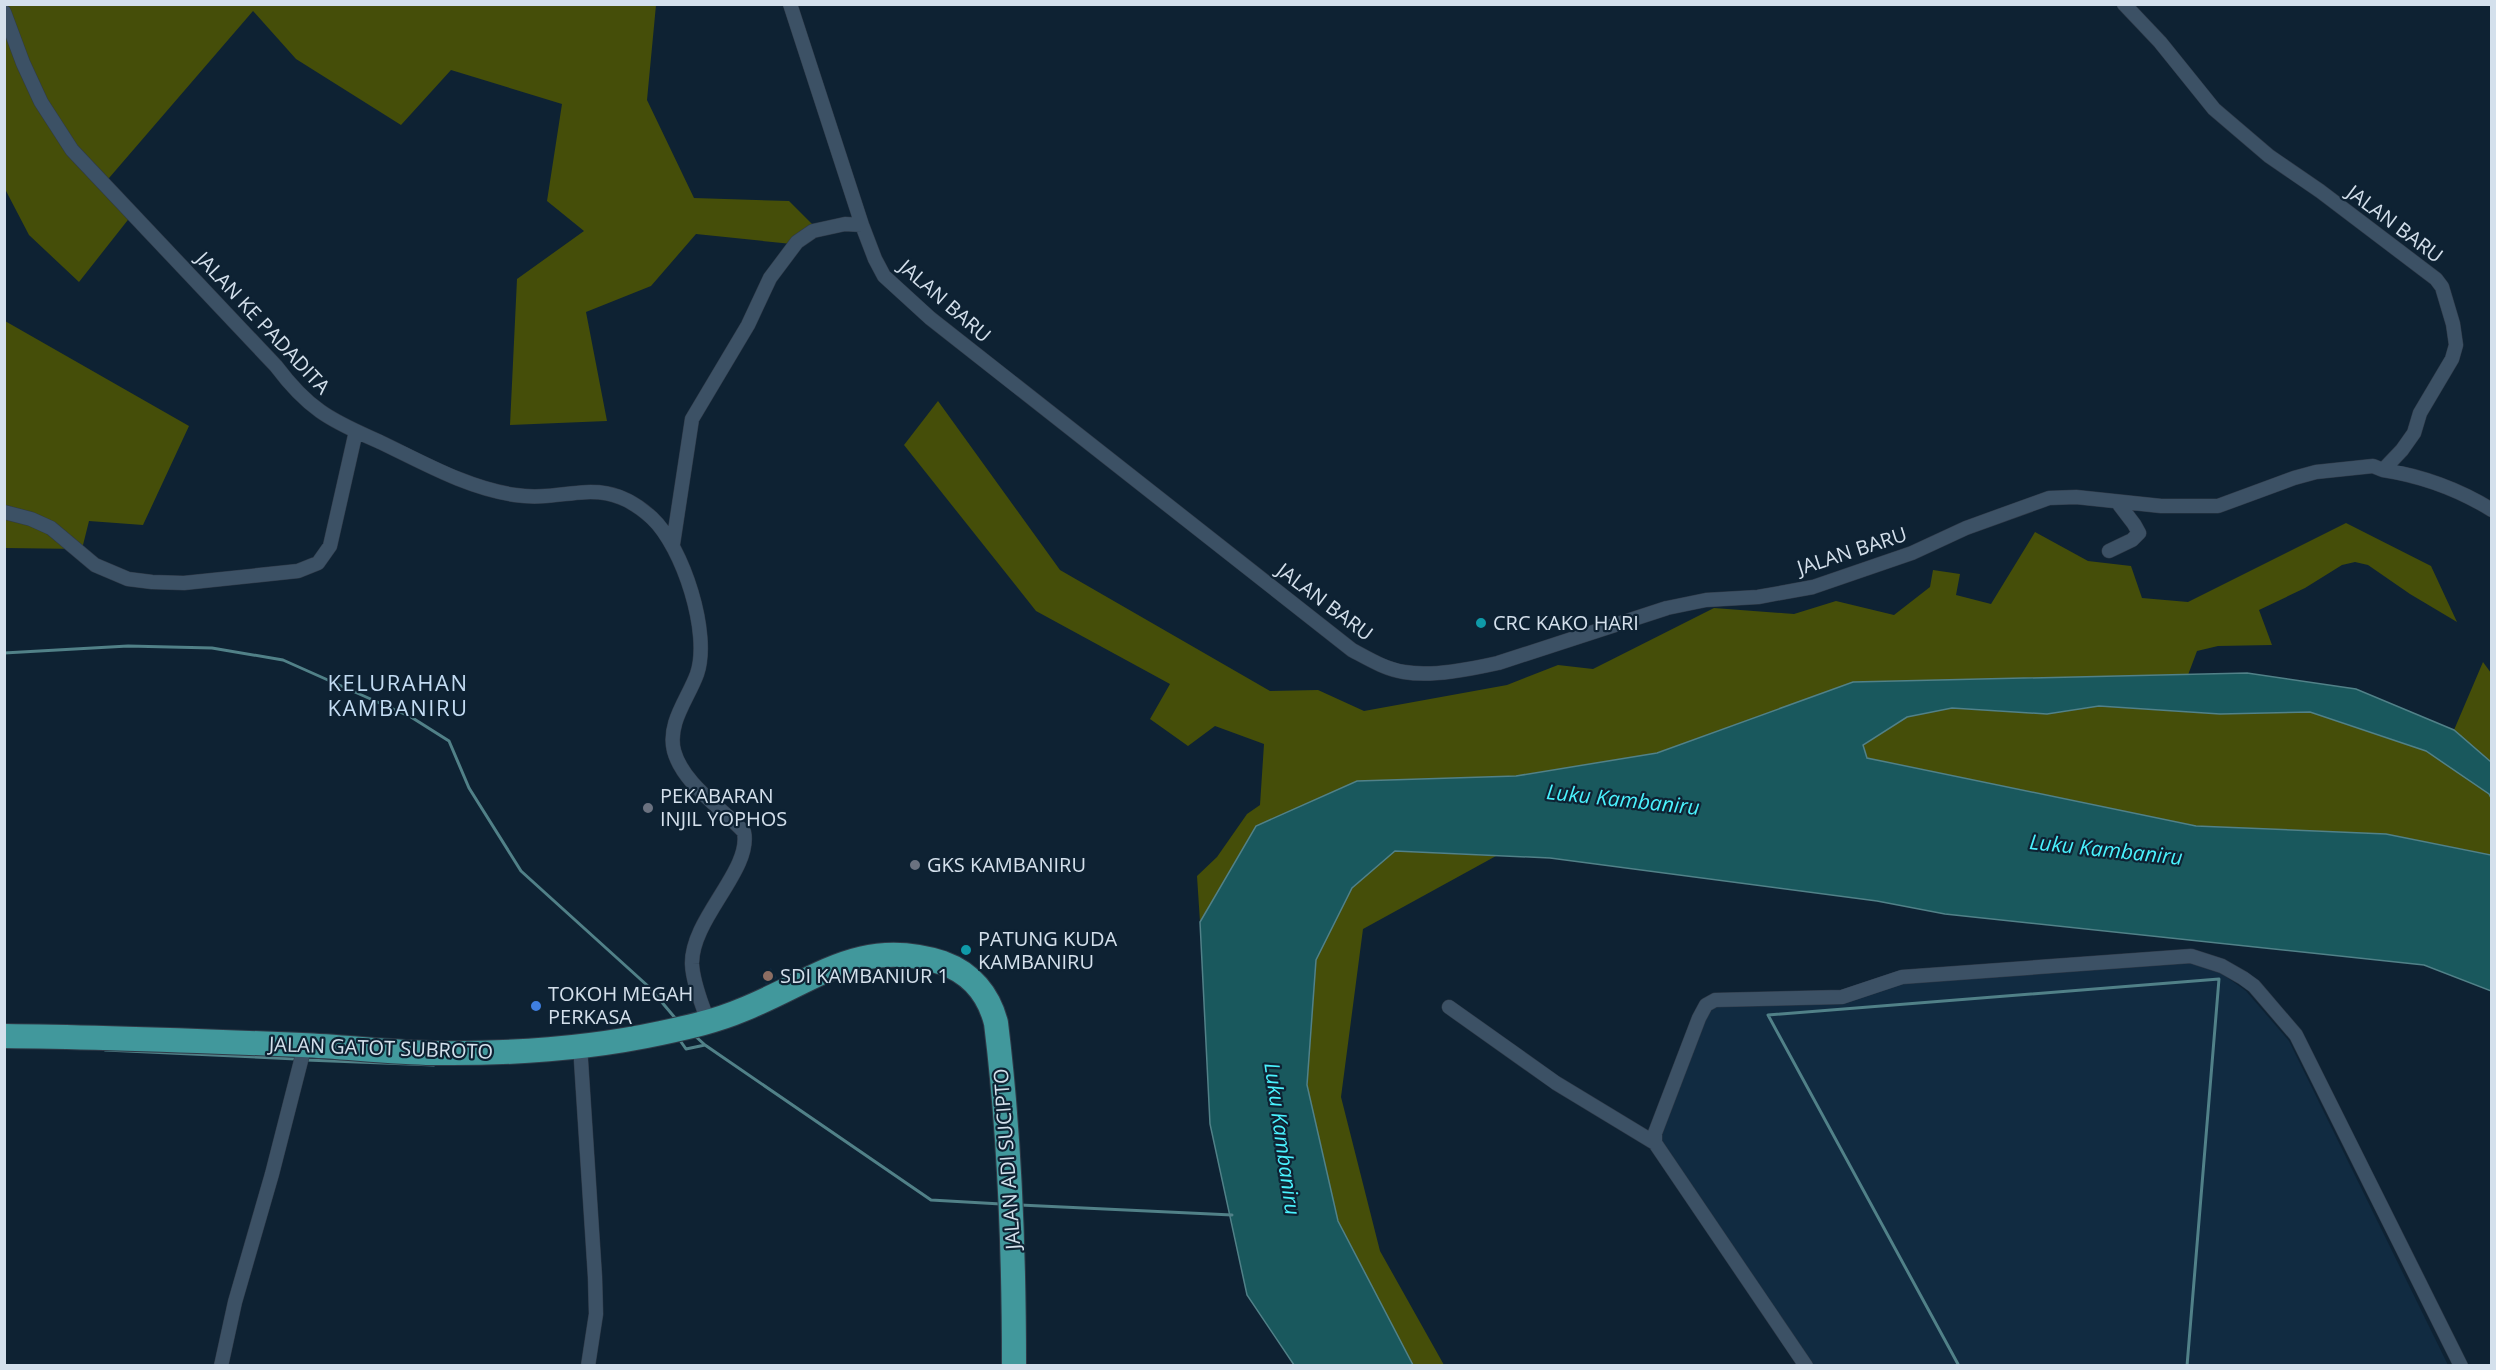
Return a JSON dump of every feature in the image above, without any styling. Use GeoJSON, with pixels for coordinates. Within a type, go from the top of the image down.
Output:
{"type":"FeatureCollection","features":[{"type":"Feature","properties":{"kind":"highway","name":"JALAN GATOT SUBROTO"},"geometry":{"type":"LineString","coordinates":[[4,1036],[303,1055],[581,1051],[703,1023],[764,1001],[826,969],[866,956],[890,953],[915,956],[956,968]]}},
{"type":"Feature","properties":{"kind":"highway","name":"JALAN ADI SUCIPTO"},"geometry":{"type":"LineString","coordinates":[[956,968],[981,990],[992,1008],[996,1023],[1011,1211],[1014,1365]]}},
{"type":"Feature","properties":{"kind":"street","name":"JALAN BARU"},"geometry":{"type":"LineString","coordinates":[[790,4],[862,225],[884,276],[930,318],[1352,650],[1381,666],[1405,672],[1472,668],[1498,663],[1667,608],[1706,600],[1758,597],[1813,587],[1912,553],[1966,528],[2049,498],[2076,497],[2118,503],[2218,506],[2316,472],[2373,466],[2382,470],[2402,450],[2414,433],[2420,413],[2452,359],[2456,345],[2453,324],[2442,287],[2436,279],[2320,191],[2269,156],[2214,109],[2160,42],[2124,4]]}},
{"type":"Feature","properties":{"kind":"street","name":"JALAN KE PADADITA"},"geometry":{"type":"LineString","coordinates":[[4,12],[23,63],[41,102],[72,150],[236,323],[289,383],[320,411],[469,484],[496,492],[518,496],[601,492],[620,497],[652,519],[673,544],[696,611],[700,647],[698,672],[675,722],[672,736],[674,752],[685,772],[744,832],[746,840],[738,862],[696,938],[692,963],[703,1023]]}},
{"type":"Feature","properties":{"kind":"street"},"geometry":{"type":"LineString","coordinates":[[673,544],[692,419],[747,325],[770,278],[797,242],[813,231],[845,224],[862,225]]}},
{"type":"Feature","properties":{"kind":"street"},"geometry":{"type":"LineString","coordinates":[[4,512],[31,519],[51,528],[95,565],[128,579],[184,583],[298,571],[318,563],[330,546],[357,431]]}},
{"type":"Feature","properties":{"kind":"street"},"geometry":{"type":"LineString","coordinates":[[2382,470],[2414,476],[2460,491],[2492,510]]}},
{"type":"Feature","properties":{"kind":"street"},"geometry":{"type":"LineString","coordinates":[[2109,551],[2132,540],[2139,533],[2118,503]]}},
{"type":"Feature","properties":{"kind":"street"},"geometry":{"type":"LineString","coordinates":[[1655,1143],[1655,1133],[1699,1018],[1706,1005],[1715,1000],[1842,997],[1902,977],[2182,956],[2198,957],[2244,978],[2254,986],[2296,1035],[2461,1365]]}},
{"type":"Feature","properties":{"kind":"street"},"geometry":{"type":"LineString","coordinates":[[1449,1007],[1556,1083],[1655,1143],[1806,1365]]}},
{"type":"Feature","properties":{"kind":"street"},"geometry":{"type":"LineString","coordinates":[[581,1051],[596,1314],[588,1365]]}},
{"type":"Feature","properties":{"kind":"street"},"geometry":{"type":"LineString","coordinates":[[221,1365],[235,1302],[303,1055]]}},
{"type":"Feature","properties":{"kind":"shaded area"},"geometry":{"type":"Polygon","coordinates":[[[2194,960],[2221,973],[2246,991],[2289,1041],[2448,1365],[1814,1365],[1659,1141],[1659,1129],[1710,1006],[1842,1001],[1898,981],[2194,960]]]}},
{"type":"Feature","properties":{"kind":"shaded area","name":"SDI KAMBANIUR 1"},"geometry":{"type":"Polygon","coordinates":[[[771,968],[777,978],[766,985],[760,975],[771,968]]]}},
{"type":"Feature","properties":{"kind":"green space"},"geometry":{"type":"Polygon","coordinates":[[[4,5],[656,5],[647,100],[694,198],[789,201],[814,226],[792,244],[696,234],[651,286],[586,312],[607,421],[510,425],[517,279],[584,231],[547,201],[562,104],[451,70],[401,125],[296,59],[253,11],[103,185],[131,216],[79,282],[29,235],[5,189],[4,5]]]}},
{"type":"Feature","properties":{"kind":"green space"},"geometry":{"type":"Polygon","coordinates":[[[5,321],[189,426],[143,525],[89,521],[82,549],[5,548],[5,321]]]}},
{"type":"Feature","properties":{"kind":"green space"},"geometry":{"type":"Polygon","coordinates":[[[938,401],[1060,570],[1270,691],[1318,690],[1364,711],[1507,685],[1558,665],[1593,669],[1714,608],[1794,614],[1836,601],[1894,615],[1930,587],[1933,570],[1960,574],[1956,595],[1991,604],[2035,532],[2088,561],[2131,566],[2142,598],[2188,602],[2346,523],[2431,566],[2457,622],[2368,565],[2355,562],[2342,565],[2305,588],[2259,610],[2272,645],[2218,646],[2197,651],[2188,675],[1853,682],[1657,753],[1516,776],[1256,826],[1200,922],[1197,876],[1217,857],[1247,814],[1260,805],[1264,744],[1215,726],[1188,746],[1150,719],[1170,684],[1036,611],[904,445],[938,401]]]}},
{"type":"Feature","properties":{"kind":"green space"},"geometry":{"type":"Polygon","coordinates":[[[2483,662],[2491,673],[2491,762],[2454,730],[2483,662]]]}},
{"type":"Feature","properties":{"kind":"green space"},"geometry":{"type":"Polygon","coordinates":[[[2099,706],[2220,714],[2310,712],[2426,751],[2490,794],[2492,798],[2491,855],[2386,834],[2196,826],[1867,758],[1863,745],[1907,717],[1952,708],[2047,714],[2099,706]]]}},
{"type":"Feature","properties":{"kind":"green space"},"geometry":{"type":"Polygon","coordinates":[[[1395,851],[1496,856],[1363,929],[1341,1097],[1380,1251],[1444,1365],[1413,1365],[1338,1221],[1307,1085],[1316,960],[1352,888],[1395,851]]]}},
{"type":"Feature","properties":{"kind":"water","name":"Luku Kambaniru"},"geometry":{"type":"Polygon","coordinates":[[[2247,673],[2356,689],[2454,730],[2491,762],[2491,798],[2489,794],[2426,751],[2310,712],[2220,714],[2099,706],[2047,714],[1952,708],[1907,717],[1863,745],[1867,758],[2196,826],[2386,834],[2491,855],[2491,991],[2424,965],[1945,914],[1877,901],[1550,858],[1395,851],[1352,888],[1316,960],[1307,1085],[1338,1221],[1413,1365],[1294,1365],[1247,1295],[1210,1124],[1200,922],[1256,826],[1357,781],[1516,776],[1657,753],[1853,682],[2247,673]]]}},
{"type":"Feature","properties":{"kind":"waterway"},"geometry":{"type":"LineString","coordinates":[[4,653],[128,646],[212,648],[283,660],[411,717],[449,741],[469,788],[521,871],[649,987],[676,1019]]}},
{"type":"Feature","properties":{"kind":"waterway"},"geometry":{"type":"LineString","coordinates":[[1959,1366],[1768,1015],[2219,979],[2187,1366]]}},
{"type":"Feature","properties":{"kind":"waterway"},"geometry":{"type":"LineString","coordinates":[[694,1035],[705,1045],[931,1200],[1001,1204]]}},
{"type":"Feature","properties":{"kind":"waterway"},"geometry":{"type":"LineString","coordinates":[[679,1039],[686,1049],[705,1045]]}},
{"type":"Feature","properties":{"kind":"waterway"},"geometry":{"type":"LineString","coordinates":[[105,1050],[296,1059]]}},
{"type":"Feature","properties":{"kind":"waterway"},"geometry":{"type":"LineString","coordinates":[[306,1060],[434,1065]]}},
{"type":"Feature","properties":{"kind":"waterway"},"geometry":{"type":"LineString","coordinates":[[1020,1205],[1232,1215]]}},
{"type":"Feature","properties":{"kind":"place","name":"CRC KAKO HARI"},"geometry":{"type":"Point","coordinates":[1481,623]}},
{"type":"Feature","properties":{"kind":"place","name":"PEKABARAN INJIL YOPHOS"},"geometry":{"type":"Point","coordinates":[648,808]}},
{"type":"Feature","properties":{"kind":"place","name":"GKS KAMBANIRU"},"geometry":{"type":"Point","coordinates":[915,865]}},
{"type":"Feature","properties":{"kind":"place","name":"PATUNG KUDA KAMBANIRU"},"geometry":{"type":"Point","coordinates":[966,950]}},
{"type":"Feature","properties":{"kind":"place","name":"SDI KAMBANIUR 1"},"geometry":{"type":"Point","coordinates":[768,976]}},
{"type":"Feature","properties":{"kind":"place","name":"TOKOH MEGAH PERKASA"},"geometry":{"type":"Point","coordinates":[536,1006]}},
{"type":"Feature","properties":{"kind":"district","name":"KELURAHAN KAMBANIRU"},"geometry":{"type":"Point","coordinates":[398,696]}}]}
